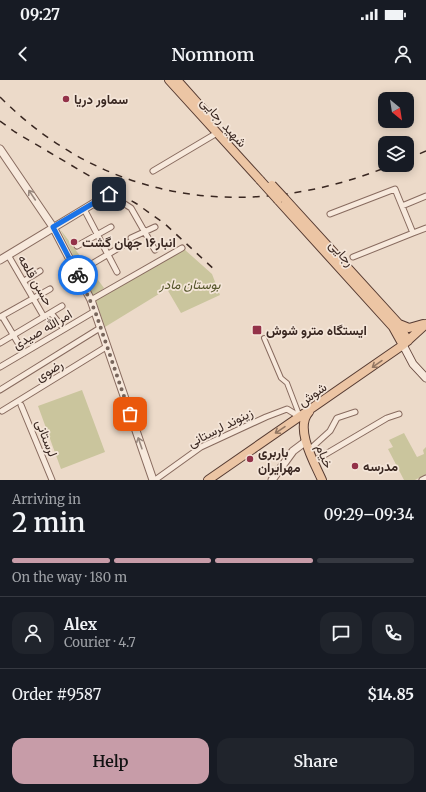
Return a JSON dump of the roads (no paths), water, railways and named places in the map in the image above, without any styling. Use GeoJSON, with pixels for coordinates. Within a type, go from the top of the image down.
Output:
{"type":"FeatureCollection","features":[{"type":"Feature","properties":{"kind":"main road","name":"شهید رجایی"},"geometry":{"type":"LineString","coordinates":[[169,80],[217,133],[264,180]]}},
{"type":"Feature","properties":{"kind":"main road","name":"شهید رجایی"},"geometry":{"type":"LineString","coordinates":[[177,80],[264,180]]}},
{"type":"Feature","properties":{"kind":"main road","name":"رجایی"},"geometry":{"type":"LineString","coordinates":[[264,180],[392,327],[400,333]]}},
{"type":"Feature","properties":{"kind":"main road","name":"رجایی"},"geometry":{"type":"LineString","coordinates":[[281,199],[398,323],[400,333]]}},
{"type":"Feature","properties":{"kind":"main road"},"geometry":{"type":"LineString","coordinates":[[398,323],[409,328],[426,323]]}},
{"type":"Feature","properties":{"kind":"main road","name":"شوش"},"geometry":{"type":"LineString","coordinates":[[208,480],[406,346],[426,323]]}},
{"type":"Feature","properties":{"kind":"main road"},"geometry":{"type":"LineString","coordinates":[[400,333],[406,346]]}},
{"type":"Feature","properties":{"kind":"main road"},"geometry":{"type":"LineString","coordinates":[[307,446],[305,419],[313,409]]}},
{"type":"Feature","properties":{"kind":"main road","name":"خیام"},"geometry":{"type":"LineString","coordinates":[[307,446],[322,480]]}},
{"type":"Feature","properties":{"kind":"street"},"geometry":{"type":"LineString","coordinates":[[153,171],[217,133]]}},
{"type":"Feature","properties":{"kind":"street"},"geometry":{"type":"LineString","coordinates":[[0,149],[53,227],[91,300],[106,347],[154,480]]}},
{"type":"Feature","properties":{"kind":"street"},"geometry":{"type":"LineString","coordinates":[[330,214],[395,189],[413,233]]}},
{"type":"Feature","properties":{"kind":"street"},"geometry":{"type":"LineString","coordinates":[[0,260],[109,194],[131,208],[155,250]]}},
{"type":"Feature","properties":{"kind":"street"},"geometry":{"type":"LineString","coordinates":[[402,206],[426,196]]}},
{"type":"Feature","properties":{"kind":"street"},"geometry":{"type":"LineString","coordinates":[[84,209],[117,272]]}},
{"type":"Feature","properties":{"kind":"street"},"geometry":{"type":"LineString","coordinates":[[77,246],[110,227]]}},
{"type":"Feature","properties":{"kind":"street"},"geometry":{"type":"LineString","coordinates":[[131,238],[155,227]]}},
{"type":"Feature","properties":{"kind":"street"},"geometry":{"type":"LineString","coordinates":[[353,257],[426,228]]}},
{"type":"Feature","properties":{"kind":"street"},"geometry":{"type":"LineString","coordinates":[[90,265],[127,243]]}},
{"type":"Feature","properties":{"kind":"street"},"geometry":{"type":"LineString","coordinates":[[91,300],[182,248]]}},
{"type":"Feature","properties":{"kind":"street","name":"حسن قلعه"},"geometry":{"type":"LineString","coordinates":[[8,255],[44,317]]}},
{"type":"Feature","properties":{"kind":"street"},"geometry":{"type":"LineString","coordinates":[[24,281],[40,271]]}},
{"type":"Feature","properties":{"kind":"street"},"geometry":{"type":"LineString","coordinates":[[24,353],[1,317],[50,289]]}},
{"type":"Feature","properties":{"kind":"street"},"geometry":{"type":"LineString","coordinates":[[0,343],[62,306]]}},
{"type":"Feature","properties":{"kind":"street","name":"امرالله صیدی"},"geometry":{"type":"LineString","coordinates":[[0,366],[95,311]]}},
{"type":"Feature","properties":{"kind":"street"},"geometry":{"type":"LineString","coordinates":[[51,313],[64,329]]}},
{"type":"Feature","properties":{"kind":"street"},"geometry":{"type":"LineString","coordinates":[[0,390],[100,328]]}},
{"type":"Feature","properties":{"kind":"street"},"geometry":{"type":"LineString","coordinates":[[264,338],[281,378],[287,383],[300,417]]}},
{"type":"Feature","properties":{"kind":"street"},"geometry":{"type":"LineString","coordinates":[[406,346],[413,364],[426,378]]}},
{"type":"Feature","properties":{"kind":"street","name":"رضوی"},"geometry":{"type":"LineString","coordinates":[[1,411],[106,347]]}},
{"type":"Feature","properties":{"kind":"street","name":"لرستانی"},"geometry":{"type":"LineString","coordinates":[[21,405],[52,480]]}},
{"type":"Feature","properties":{"kind":"street","name":"زینوند لرستانی"},"geometry":{"type":"LineString","coordinates":[[154,480],[201,447],[266,417],[287,409],[300,417]]}},
{"type":"Feature","properties":{"kind":"street"},"geometry":{"type":"LineString","coordinates":[[272,480],[293,451],[307,446],[330,430],[337,418],[355,412]]}},
{"type":"Feature","properties":{"kind":"street"},"geometry":{"type":"LineString","coordinates":[[314,462],[387,418],[398,414]]}},
{"type":"Feature","properties":{"kind":"railway"},"geometry":{"type":"LineString","coordinates":[[0,97],[42,134],[88,162],[135,181],[185,193],[236,197],[287,194],[340,183],[378,170]]}},
{"type":"Feature","properties":{"kind":"railway"},"geometry":{"type":"LineString","coordinates":[[0,121],[15,132],[137,204],[165,224],[217,272]]}},
{"type":"Feature","properties":{"kind":"railway"},"geometry":{"type":"LineString","coordinates":[[414,156],[426,151]]}},
{"type":"Feature","properties":{"kind":"place","name":"سماور دریا"},"geometry":{"type":"Point","coordinates":[66,99]}},
{"type":"Feature","properties":{"kind":"place","name":"انبار۱۶ جهان گشت"},"geometry":{"type":"Point","coordinates":[74,242]}},
{"type":"Feature","properties":{"kind":"place","name":"ایستگاه مترو شوش"},"geometry":{"type":"Point","coordinates":[257,330]}},
{"type":"Feature","properties":{"kind":"place","name":"باربری مهرایران"},"geometry":{"type":"Point","coordinates":[250,459]}},
{"type":"Feature","properties":{"kind":"place","name":"مدرسه"},"geometry":{"type":"Point","coordinates":[355,466]}},
{"type":"Feature","properties":{"kind":"park label","name":"بوستان مادر"},"geometry":{"type":"Point","coordinates":[190,284]}}]}
